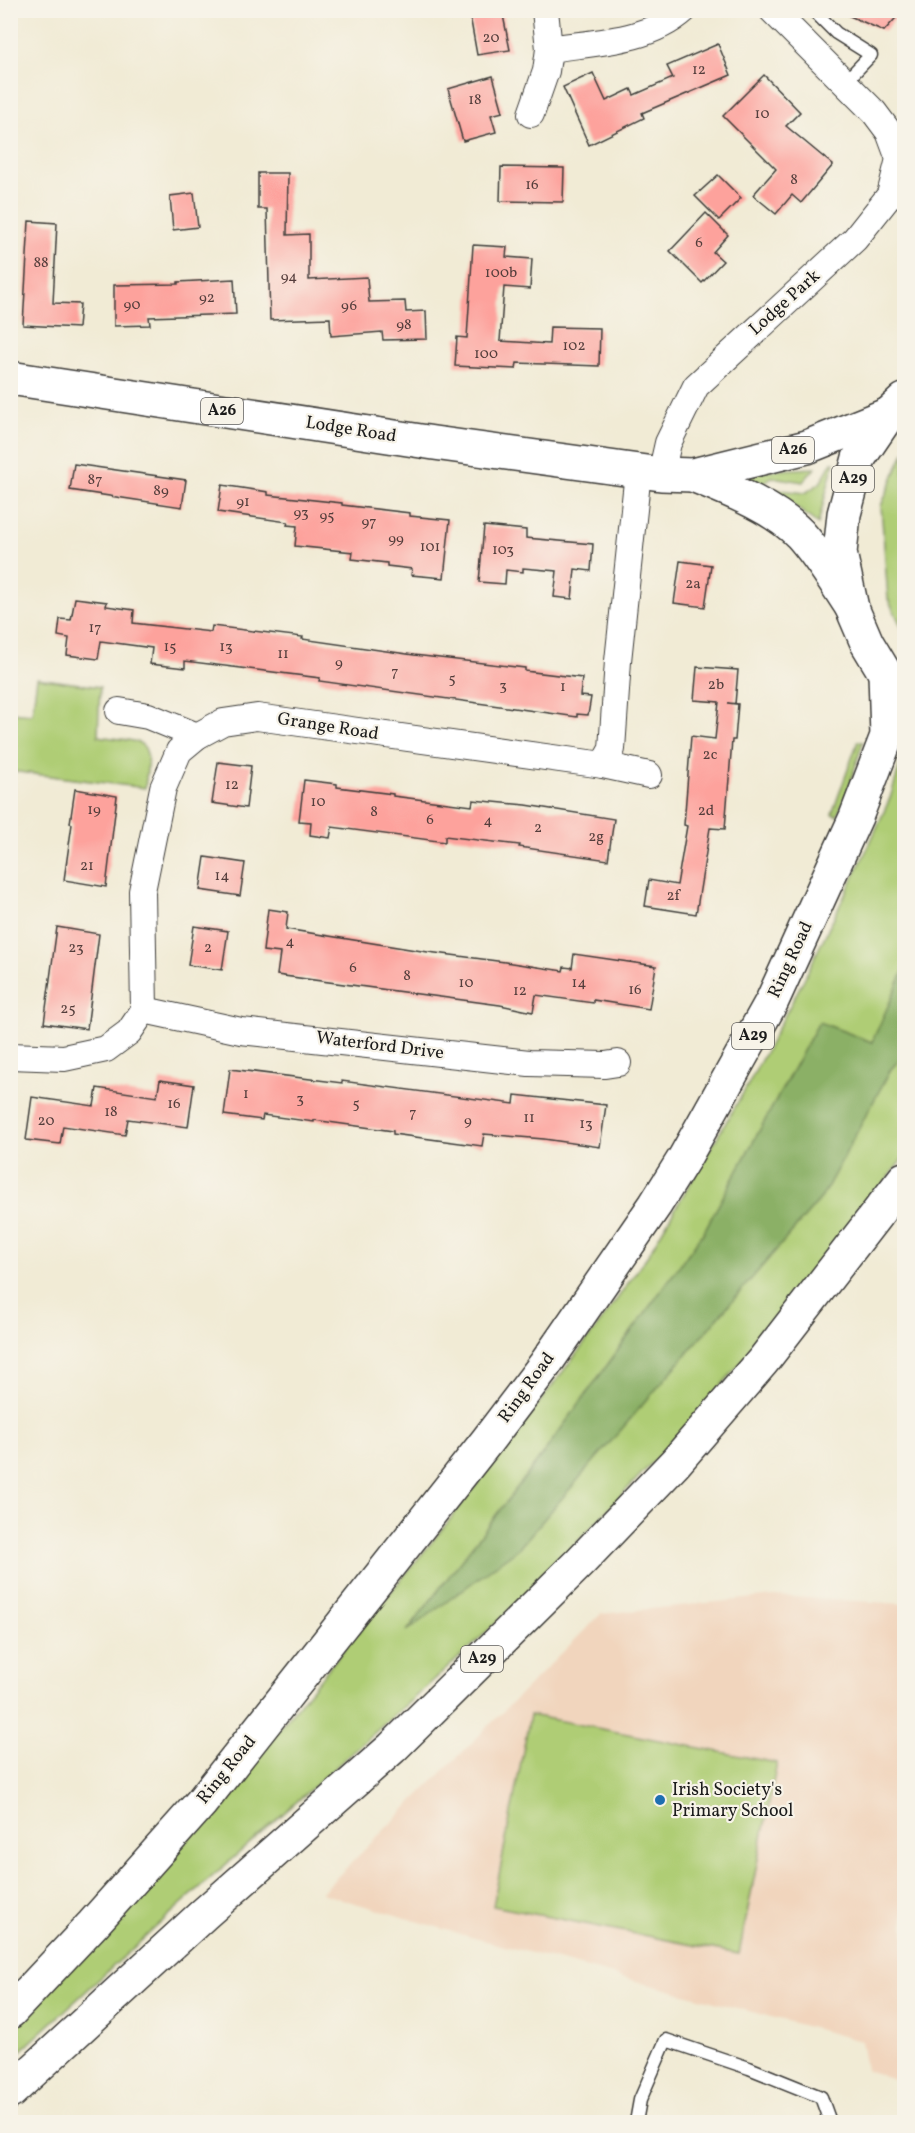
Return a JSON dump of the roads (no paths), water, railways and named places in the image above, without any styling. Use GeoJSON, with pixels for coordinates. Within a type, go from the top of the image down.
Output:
{"type":"FeatureCollection","features":[{"type":"Feature","properties":{"kind":"main road","name":"Lodge Road"},"geometry":{"type":"LineString","coordinates":[[10,378],[434,443],[650,473],[693,475],[815,445],[897,407]]}},
{"type":"Feature","properties":{"kind":"main road","name":"A29"},"geometry":{"type":"LineString","coordinates":[[895,682],[867,643],[852,608],[840,553],[844,514],[859,458],[897,407]]}},
{"type":"Feature","properties":{"kind":"main road","name":"Lodge Road"},"geometry":{"type":"LineString","coordinates":[[693,475],[749,500],[771,512],[798,532],[817,555],[852,608]]}},
{"type":"Feature","properties":{"kind":"main road","name":"Ring Road"},"geometry":{"type":"LineString","coordinates":[[10,2012],[93,1924],[201,1803],[494,1432],[544,1366],[655,1205],[686,1157],[772,1001],[856,817],[887,736],[895,682]]}},
{"type":"Feature","properties":{"kind":"main road","name":"A29"},"geometry":{"type":"LineString","coordinates":[[10,2092],[204,1914],[392,1748],[580,1562],[675,1463],[763,1361],[904,1179]]}},
{"type":"Feature","properties":{"kind":"street"},"geometry":{"type":"LineString","coordinates":[[531,114],[546,71],[549,49],[546,10]]}},
{"type":"Feature","properties":{"kind":"street"},"geometry":{"type":"LineString","coordinates":[[549,49],[640,34],[665,24],[684,10]]}},
{"type":"Feature","properties":{"kind":"street","name":"Lodge Park"},"geometry":{"type":"LineString","coordinates":[[650,473],[668,443],[696,386],[855,239],[890,195],[899,159],[889,132],[874,112],[772,10]]}},
{"type":"Feature","properties":{"kind":"street"},"geometry":{"type":"LineString","coordinates":[[603,765],[612,749],[618,661],[650,473]]}},
{"type":"Feature","properties":{"kind":"street"},"geometry":{"type":"LineString","coordinates":[[119,711],[148,716],[197,736]]}},
{"type":"Feature","properties":{"kind":"street","name":"Grange Road"},"geometry":{"type":"LineString","coordinates":[[144,1011],[142,891],[163,788],[179,751],[197,736],[223,722],[257,717],[603,765],[650,775]]}},
{"type":"Feature","properties":{"kind":"street"},"geometry":{"type":"LineString","coordinates":[[10,1056],[64,1058],[106,1049],[129,1032],[144,1011]]}},
{"type":"Feature","properties":{"kind":"street","name":"Waterford Drive"},"geometry":{"type":"LineString","coordinates":[[144,1011],[242,1031],[518,1062],[605,1065],[618,1063]]}},
{"type":"Feature","properties":{"kind":"lane"},"geometry":{"type":"LineString","coordinates":[[813,10],[836,33],[871,56],[845,82]]}},
{"type":"Feature","properties":{"kind":"lane"},"geometry":{"type":"LineString","coordinates":[[636,2122],[640,2100],[666,2040],[749,2068],[821,2097],[830,2122]]}},
{"type":"Feature","properties":{"kind":"place","name":"Irish Society's Primary School"},"geometry":{"type":"Point","coordinates":[660,1800]}}]}
